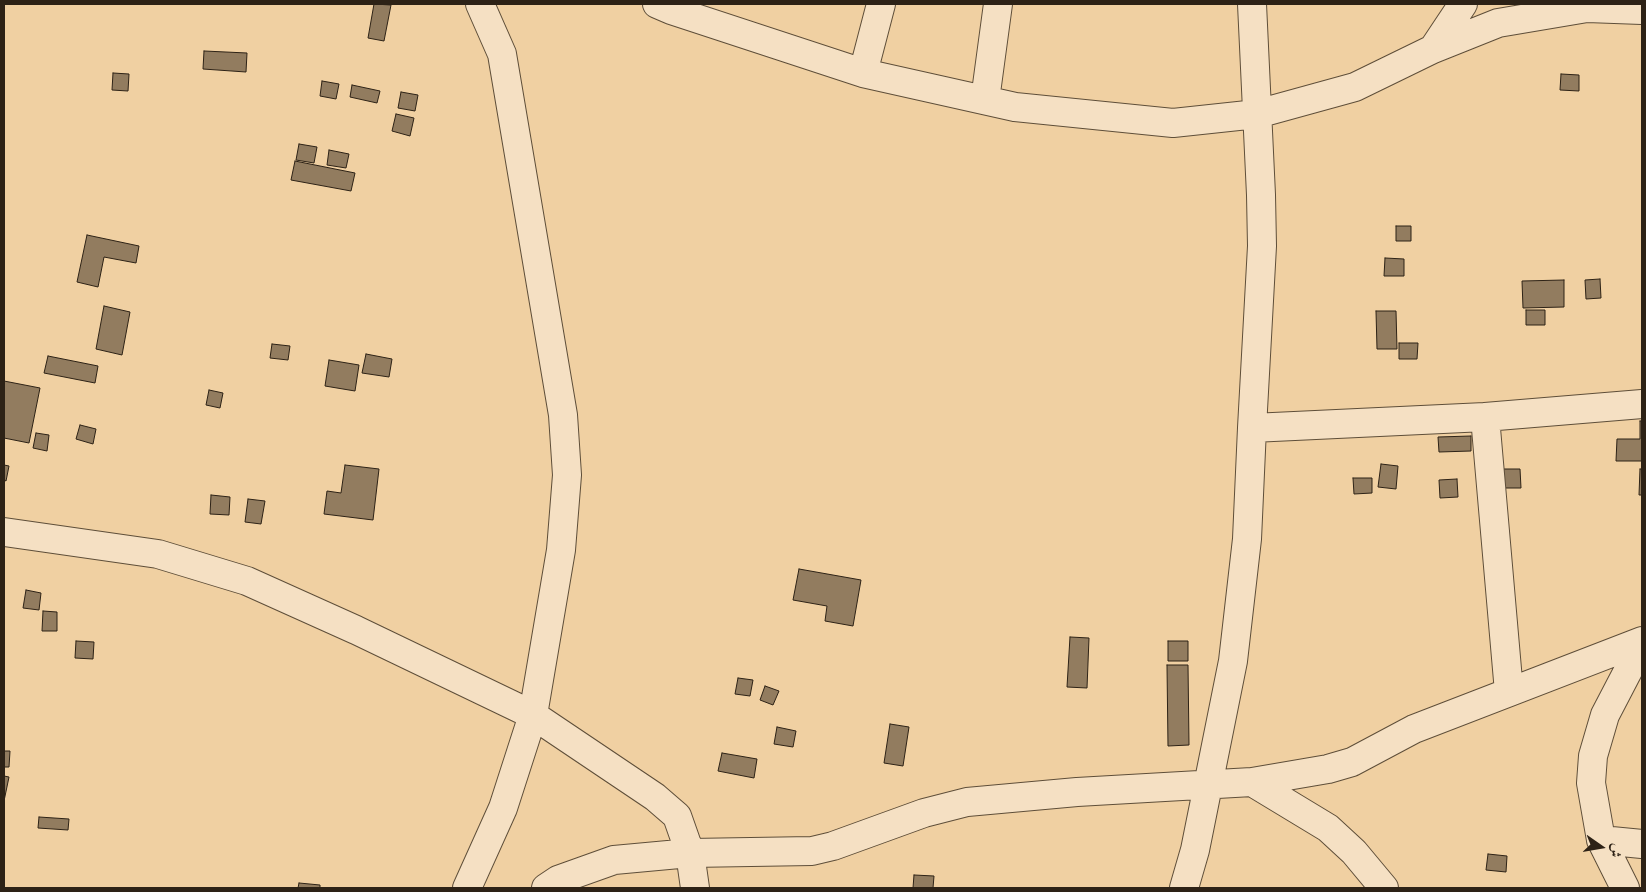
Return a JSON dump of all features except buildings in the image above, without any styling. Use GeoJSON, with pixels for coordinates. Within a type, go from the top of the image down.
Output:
{"type":"FeatureCollection","features":[{"type":"Feature","properties":{"kind":"street"},"geometry":{"type":"LineString","coordinates":[[467,888],[504,808],[533,715],[561,550],[567,475],[563,415],[502,54],[480,4]]}},
{"type":"Feature","properties":{"kind":"street"},"geometry":{"type":"LineString","coordinates":[[863,73],[882,4]]}},
{"type":"Feature","properties":{"kind":"street"},"geometry":{"type":"LineString","coordinates":[[985,100],[998,4]]}},
{"type":"Feature","properties":{"kind":"street"},"geometry":{"type":"LineString","coordinates":[[1184,888],[1195,850],[1233,661],[1247,539],[1262,246],[1252,4]]}},
{"type":"Feature","properties":{"kind":"street"},"geometry":{"type":"LineString","coordinates":[[1433,49],[1463,4]]}},
{"type":"Feature","properties":{"kind":"street"},"geometry":{"type":"LineString","coordinates":[[667,6],[863,73],[1015,107],[1173,123],[1257,114],[1355,87],[1433,49],[1498,23],[1587,8],[1642,10]]}},
{"type":"Feature","properties":{"kind":"street"},"geometry":{"type":"LineString","coordinates":[[1252,428],[1485,417],[1642,404]]}},
{"type":"Feature","properties":{"kind":"street"},"geometry":{"type":"LineString","coordinates":[[1485,417],[1509,692]]}},
{"type":"Feature","properties":{"kind":"street"},"geometry":{"type":"LineString","coordinates":[[4,532],[158,554],[247,581],[356,630],[533,715],[655,797],[677,816],[690,853],[695,888]]}},
{"type":"Feature","properties":{"kind":"street"},"geometry":{"type":"LineString","coordinates":[[546,888],[558,880],[614,860],[690,853],[812,852],[924,813],[967,802],[1077,792],[1252,782],[1328,769],[1352,762],[1414,729],[1642,643]]}},
{"type":"Feature","properties":{"kind":"street"},"geometry":{"type":"LineString","coordinates":[[1625,888],[1601,840],[1591,783],[1593,756],[1604,715],[1642,643]]}},
{"type":"Feature","properties":{"kind":"street"},"geometry":{"type":"LineString","coordinates":[[1252,782],[1328,828],[1354,852],[1384,888]]}},
{"type":"Feature","properties":{"kind":"street"},"geometry":{"type":"LineString","coordinates":[[1601,840],[1642,844]]}}]}
